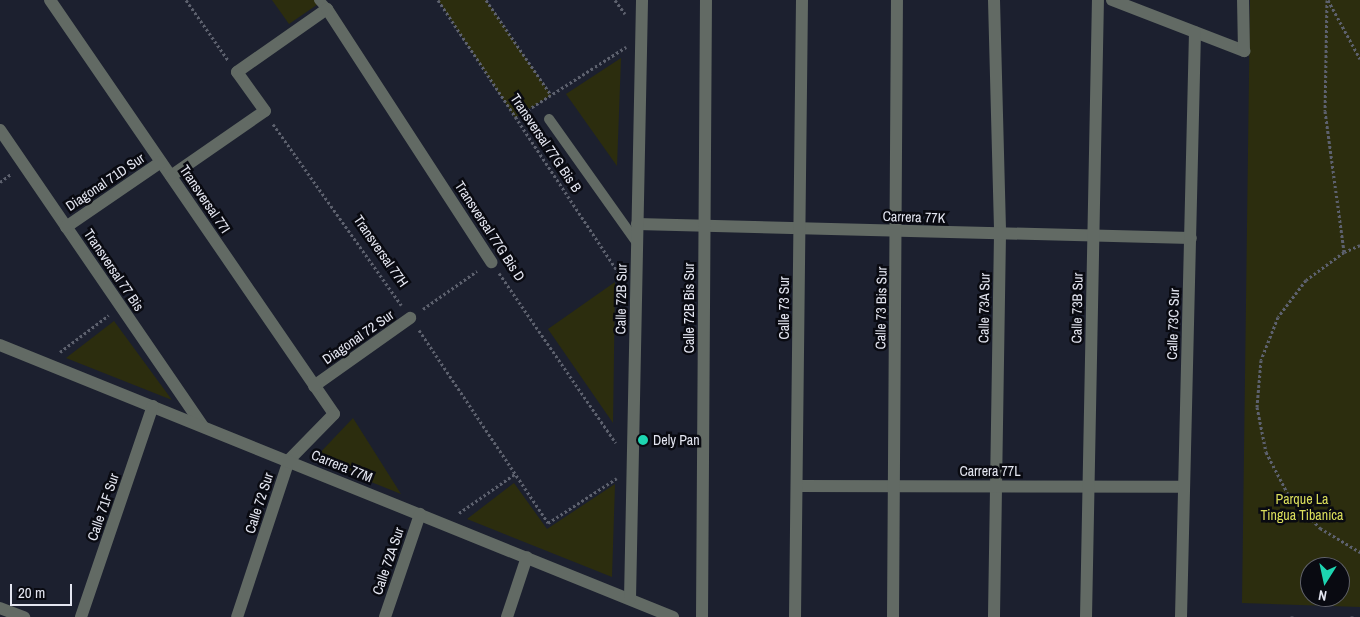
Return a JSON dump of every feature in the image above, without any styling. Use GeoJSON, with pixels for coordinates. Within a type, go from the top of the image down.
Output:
{"type":"FeatureCollection","features":[{"type":"Feature","properties":{"kind":"street","name":"Transversal 77I"},"geometry":{"type":"LineString","coordinates":[[50,0],[334,414]]}},
{"type":"Feature","properties":{"kind":"street","name":"Calle 72B Sur"},"geometry":{"type":"LineString","coordinates":[[630,599],[642,0]]}},
{"type":"Feature","properties":{"kind":"street","name":"Calle 72B Bis Sur"},"geometry":{"type":"LineString","coordinates":[[702,617],[706,0]]}},
{"type":"Feature","properties":{"kind":"street","name":"Calle 73 Sur"},"geometry":{"type":"LineString","coordinates":[[795,617],[798,486],[802,0]]}},
{"type":"Feature","properties":{"kind":"street","name":"Calle 73 Bis Sur"},"geometry":{"type":"LineString","coordinates":[[893,617],[897,0]]}},
{"type":"Feature","properties":{"kind":"street","name":"Calle 73A Sur"},"geometry":{"type":"LineString","coordinates":[[994,0],[1000,234],[994,617]]}},
{"type":"Feature","properties":{"kind":"street","name":"Calle 73B Sur"},"geometry":{"type":"LineString","coordinates":[[1086,617],[1098,0]]}},
{"type":"Feature","properties":{"kind":"street"},"geometry":{"type":"LineString","coordinates":[[1112,0],[1244,51],[1244,0]]}},
{"type":"Feature","properties":{"kind":"street"},"geometry":{"type":"LineString","coordinates":[[171,176],[264,111],[237,72],[323,4]]}},
{"type":"Feature","properties":{"kind":"street","name":"Transversal 77G Bis D"},"geometry":{"type":"LineString","coordinates":[[323,4],[492,262]]}},
{"type":"Feature","properties":{"kind":"street","name":"Calle 73C Sur"},"geometry":{"type":"LineString","coordinates":[[1181,617],[1182,487],[1191,238],[1195,32]]}},
{"type":"Feature","properties":{"kind":"street","name":"Transversal 77 Bis"},"geometry":{"type":"LineString","coordinates":[[0,130],[202,426]]}},
{"type":"Feature","properties":{"kind":"street","name":"Diagonal 71D Sur"},"geometry":{"type":"LineString","coordinates":[[66,227],[162,162]]}},
{"type":"Feature","properties":{"kind":"street","name":"Carrera 77K"},"geometry":{"type":"LineString","coordinates":[[637,224],[1191,238]]}},
{"type":"Feature","properties":{"kind":"street","name":"Diagonal 72 Sur"},"geometry":{"type":"LineString","coordinates":[[314,386],[410,318]]}},
{"type":"Feature","properties":{"kind":"street","name":"Carrera 77M"},"geometry":{"type":"LineString","coordinates":[[0,345],[630,599],[652,613],[673,617]]}},
{"type":"Feature","properties":{"kind":"street","name":"Calle 71F Sur"},"geometry":{"type":"LineString","coordinates":[[81,617],[153,406]]}},
{"type":"Feature","properties":{"kind":"street","name":"Calle 72 Sur"},"geometry":{"type":"LineString","coordinates":[[237,617],[288,460],[334,414]]}},
{"type":"Feature","properties":{"kind":"street","name":"Carrera 77L"},"geometry":{"type":"LineString","coordinates":[[798,486],[997,485],[1182,487]]}},
{"type":"Feature","properties":{"kind":"street","name":"Calle 72A Sur"},"geometry":{"type":"LineString","coordinates":[[385,617],[420,514]]}},
{"type":"Feature","properties":{"kind":"street"},"geometry":{"type":"LineString","coordinates":[[507,617],[527,557]]}},
{"type":"Feature","properties":{"kind":"street"},"geometry":{"type":"LineString","coordinates":[[0,608],[24,617]]}},
{"type":"Feature","properties":{"kind":"lane"},"geometry":{"type":"LineString","coordinates":[[549,119],[637,243]]}},
{"type":"Feature","properties":{"kind":"path"},"geometry":{"type":"LineString","coordinates":[[186,0],[237,72]]}},
{"type":"Feature","properties":{"kind":"path","name":"Transversal 77G Bis B"},"geometry":{"type":"LineString","coordinates":[[438,0],[636,298]]}},
{"type":"Feature","properties":{"kind":"path"},"geometry":{"type":"LineString","coordinates":[[486,0],[551,95]]}},
{"type":"Feature","properties":{"kind":"path"},"geometry":{"type":"LineString","coordinates":[[1327,0],[1360,59]]}},
{"type":"Feature","properties":{"kind":"path"},"geometry":{"type":"LineString","coordinates":[[1327,0],[1325,111],[1344,252]]}},
{"type":"Feature","properties":{"kind":"path"},"geometry":{"type":"LineString","coordinates":[[515,118],[641,37]]}},
{"type":"Feature","properties":{"kind":"path","name":"Transversal 77H"},"geometry":{"type":"LineString","coordinates":[[264,111],[410,318],[548,523],[633,467]]}},
{"type":"Feature","properties":{"kind":"path"},"geometry":{"type":"LineString","coordinates":[[1360,245],[1344,252],[1306,280],[1278,317],[1261,360],[1257,407],[1266,452],[1288,494],[1320,528],[1360,552]]}},
{"type":"Feature","properties":{"kind":"path","name":"Diagonal 72 Sur"},"geometry":{"type":"LineString","coordinates":[[410,318],[492,262]]}},
{"type":"Feature","properties":{"kind":"path","name":"Transversal 77G Bis D"},"geometry":{"type":"LineString","coordinates":[[492,262],[633,467]]}},
{"type":"Feature","properties":{"kind":"path"},"geometry":{"type":"LineString","coordinates":[[46,363],[121,307]]}},
{"type":"Feature","properties":{"kind":"path"},"geometry":{"type":"LineString","coordinates":[[444,524],[515,474]]}},
{"type":"Feature","properties":{"kind":"green space"},"geometry":{"type":"Polygon","coordinates":[[[272,0],[324,0],[289,24],[272,0]]]}},
{"type":"Feature","properties":{"kind":"green space"},"geometry":{"type":"Polygon","coordinates":[[[438,0],[486,0],[551,95],[515,118],[438,0]]]}},
{"type":"Feature","properties":{"kind":"green space","name":"Parque La Tingua Tibaníca"},"geometry":{"type":"Polygon","coordinates":[[[1250,0],[1360,0],[1360,607],[1350,607],[1350,557],[1300,557],[1300,605],[1242,603],[1250,0]]]}},
{"type":"Feature","properties":{"kind":"green space"},"geometry":{"type":"Polygon","coordinates":[[[621,58],[617,166],[566,94],[621,58]]]}},
{"type":"Feature","properties":{"kind":"green space"},"geometry":{"type":"Polygon","coordinates":[[[615,282],[613,423],[548,329],[615,282]]]}},
{"type":"Feature","properties":{"kind":"green space"},"geometry":{"type":"Polygon","coordinates":[[[114,321],[172,400],[66,358],[114,321]]]}},
{"type":"Feature","properties":{"kind":"green space"},"geometry":{"type":"Polygon","coordinates":[[[353,418],[401,494],[314,459],[353,418]]]}},
{"type":"Feature","properties":{"kind":"green space"},"geometry":{"type":"Polygon","coordinates":[[[514,483],[547,529],[615,484],[612,577],[467,519],[514,483]]]}},
{"type":"Feature","properties":{"kind":"place","name":"Dely Pan"},"geometry":{"type":"Point","coordinates":[643,440]}}]}
